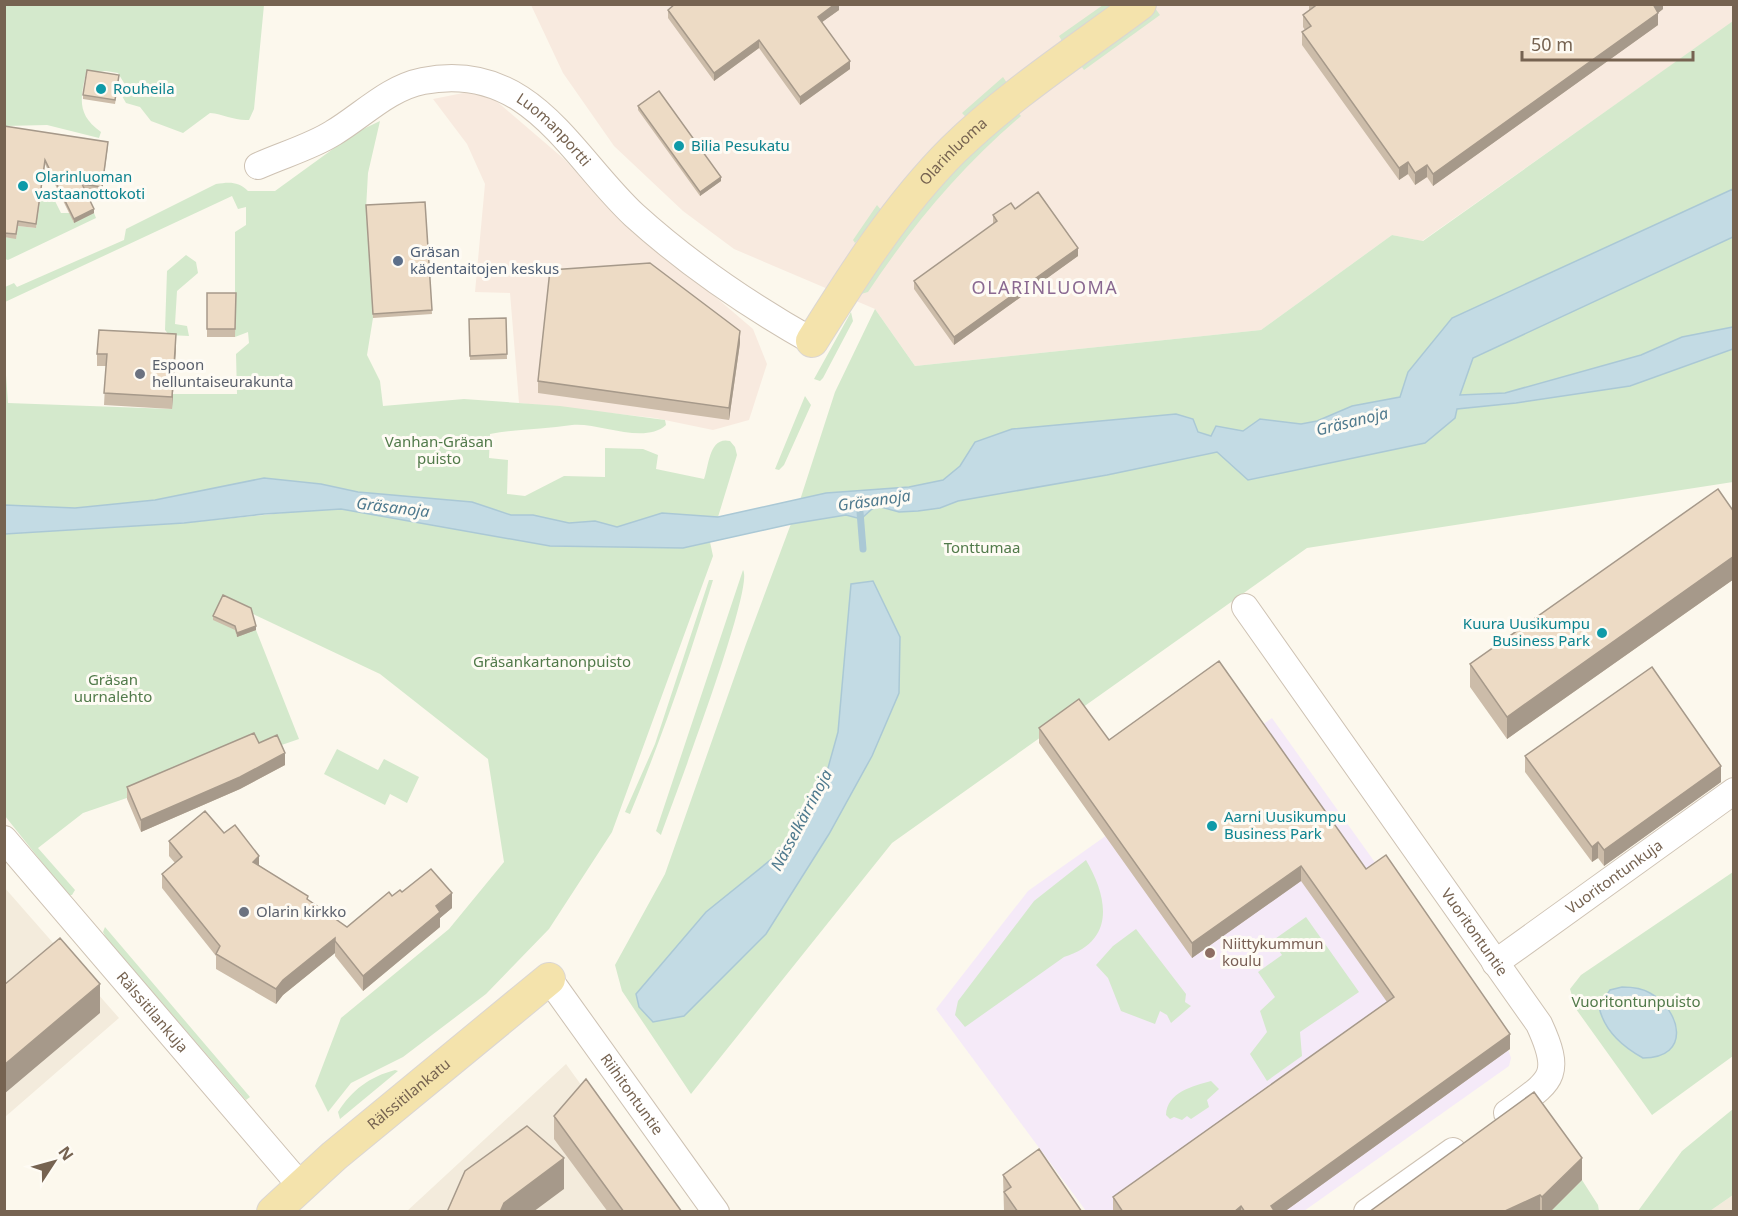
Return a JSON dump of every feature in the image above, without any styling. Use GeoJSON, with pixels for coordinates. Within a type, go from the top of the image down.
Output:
{"type":"FeatureCollection","features":[{"type":"Feature","properties":{"kind":"main road","name":"Olarinluoma"},"geometry":{"type":"LineString","coordinates":[[812,341],[905,203],[953,150],[1014,97],[1140,4]]}},
{"type":"Feature","properties":{"kind":"main road","name":"Rälssitilankatu"},"geometry":{"type":"LineString","coordinates":[[273,1212],[300,1185],[549,979]]}},
{"type":"Feature","properties":{"kind":"street","name":"Luomanportti"},"geometry":{"type":"LineString","coordinates":[[258,166],[332,134],[377,102],[423,81],[452,79],[487,84],[534,106],[557,128],[628,209],[691,261],[780,323],[812,341]]}},
{"type":"Feature","properties":{"kind":"street","name":"Vuoritontuntie"},"geometry":{"type":"LineString","coordinates":[[1245,607],[1539,1024],[1551,1050],[1552,1066],[1547,1082],[1481,1132],[1367,1212]]}},
{"type":"Feature","properties":{"kind":"street","name":"Vuoritontunkuja"},"geometry":{"type":"LineString","coordinates":[[1495,963],[1734,791]]}},
{"type":"Feature","properties":{"kind":"street","name":"Rälssitilankuja"},"geometry":{"type":"LineString","coordinates":[[4,839],[300,1185]]}},
{"type":"Feature","properties":{"kind":"street","name":"Riihitontuntie"},"geometry":{"type":"LineString","coordinates":[[549,979],[716,1212]]}},
{"type":"Feature","properties":{"kind":"shaded area"},"geometry":{"type":"Polygon","coordinates":[[[1733,4],[1734,21],[1422,241],[1392,235],[1261,330],[915,366],[875,309],[734,249],[683,211],[614,146],[563,73],[531,5],[1733,4]]]}},
{"type":"Feature","properties":{"kind":"shaded area"},"geometry":{"type":"Polygon","coordinates":[[[468,92],[482,92],[494,99],[564,159],[601,199],[753,329],[767,364],[749,420],[713,430],[655,418],[519,403],[510,293],[475,292],[485,184],[467,144],[433,99],[468,92]]]}},
{"type":"Feature","properties":{"kind":"shaded area","name":"Niittykummun koulu"},"geometry":{"type":"Polygon","coordinates":[[[1272,718],[1508,1049],[1511,1058],[1509,1066],[1304,1211],[1086,1211],[936,1009],[1028,891],[1272,718]]]}},
{"type":"Feature","properties":{"kind":"shaded area"},"geometry":{"type":"Polygon","coordinates":[[[4,887],[119,1018],[5,1117],[4,1117],[4,887]]]}},
{"type":"Feature","properties":{"kind":"shaded area"},"geometry":{"type":"Polygon","coordinates":[[[566,1064],[672,1211],[406,1212],[566,1064]]]}},
{"type":"Feature","properties":{"kind":"shaded area"},"geometry":{"type":"Polygon","coordinates":[[[1733,1195],[1733,1211],[1710,1211],[1733,1195]]]}},
{"type":"Feature","properties":{"kind":"green space"},"geometry":{"type":"Polygon","coordinates":[[[4,5],[264,5],[254,109],[249,120],[210,113],[183,133],[151,121],[140,107],[126,103],[122,96],[124,83],[118,73],[106,71],[86,73],[82,91],[84,113],[93,126],[101,132],[99,138],[47,125],[5,126],[4,5]]]}},
{"type":"Feature","properties":{"kind":"green space"},"geometry":{"type":"Polygon","coordinates":[[[1103,5],[1114,5],[1062,41],[1059,36],[1103,5]]]}},
{"type":"Feature","properties":{"kind":"green space"},"geometry":{"type":"Polygon","coordinates":[[[1155,8],[1160,15],[1084,70],[1079,63],[1155,8]]]}},
{"type":"Feature","properties":{"kind":"green space","name":"Tonttumaa"},"geometry":{"type":"Polygon","coordinates":[[[1733,21],[1733,482],[1307,548],[892,843],[691,1094],[622,991],[615,965],[665,874],[746,644],[801,497],[835,392],[875,309],[915,366],[1261,330],[1392,235],[1423,241],[1733,21]]]}},
{"type":"Feature","properties":{"kind":"green space"},"geometry":{"type":"Polygon","coordinates":[[[1003,77],[1007,83],[967,118],[962,113],[1003,77]]]}},
{"type":"Feature","properties":{"kind":"green space"},"geometry":{"type":"Polygon","coordinates":[[[1016,110],[1021,116],[957,177],[902,244],[868,292],[861,294],[897,239],[946,176],[1016,110]]]}},
{"type":"Feature","properties":{"kind":"green space","name":"Vanhan-Gräsan puisto"},"geometry":{"type":"Polygon","coordinates":[[[380,121],[368,173],[366,209],[373,318],[367,355],[380,381],[383,406],[464,399],[560,406],[665,420],[666,425],[657,431],[646,433],[572,425],[490,434],[489,458],[508,460],[507,494],[525,496],[564,476],[605,477],[605,448],[643,449],[658,455],[656,469],[704,479],[714,447],[723,441],[730,441],[737,455],[718,517],[662,513],[617,527],[595,521],[569,523],[533,515],[511,515],[472,502],[358,492],[321,484],[264,478],[155,500],[75,508],[5,505],[4,347],[8,403],[172,409],[173,394],[237,394],[236,354],[249,343],[248,332],[235,337],[235,232],[246,225],[246,207],[238,209],[232,196],[5,302],[5,287],[14,283],[17,287],[124,240],[126,229],[216,184],[233,183],[241,185],[248,191],[275,191],[355,133],[380,121]]]}},
{"type":"Feature","properties":{"kind":"green space"},"geometry":{"type":"Polygon","coordinates":[[[41,193],[54,199],[61,213],[94,213],[96,218],[8,260],[5,259],[5,237],[16,238],[18,226],[36,228],[41,193]]]}},
{"type":"Feature","properties":{"kind":"green space"},"geometry":{"type":"Polygon","coordinates":[[[877,205],[882,211],[855,243],[853,240],[877,205]]]}},
{"type":"Feature","properties":{"kind":"green space"},"geometry":{"type":"Polygon","coordinates":[[[186,255],[196,262],[198,273],[177,291],[175,324],[187,326],[189,336],[169,335],[165,330],[167,271],[186,255]]]}},
{"type":"Feature","properties":{"kind":"green space"},"geometry":{"type":"Polygon","coordinates":[[[851,312],[853,321],[823,378],[820,381],[814,379],[851,312]]]}},
{"type":"Feature","properties":{"kind":"green space"},"geometry":{"type":"Polygon","coordinates":[[[805,396],[811,405],[784,465],[779,470],[775,469],[805,396]]]}},
{"type":"Feature","properties":{"kind":"green space","name":"Gräsankartanonpuisto"},"geometry":{"type":"Polygon","coordinates":[[[341,509],[393,517],[550,546],[683,548],[710,542],[713,556],[612,832],[549,929],[486,994],[403,1057],[351,1083],[328,1112],[315,1086],[341,1018],[449,929],[504,862],[488,759],[380,674],[251,613],[299,739],[83,813],[38,848],[75,890],[72,895],[68,895],[5,816],[5,534],[184,523],[341,509]]]}},
{"type":"Feature","properties":{"kind":"green space"},"geometry":{"type":"Polygon","coordinates":[[[743,570],[743,585],[737,614],[661,835],[656,831],[743,570]]]}},
{"type":"Feature","properties":{"kind":"green space"},"geometry":{"type":"Polygon","coordinates":[[[709,580],[713,580],[685,669],[630,814],[625,812],[655,744],[709,580]]]}},
{"type":"Feature","properties":{"kind":"green space"},"geometry":{"type":"Polygon","coordinates":[[[337,749],[378,770],[384,759],[419,777],[407,803],[390,794],[385,805],[324,774],[337,749]]]}},
{"type":"Feature","properties":{"kind":"green space"},"geometry":{"type":"Polygon","coordinates":[[[1086,860],[1094,874],[1102,903],[1103,917],[1100,929],[1081,950],[1064,957],[965,1027],[955,1015],[958,1001],[1034,901],[1086,860]]]}},
{"type":"Feature","properties":{"kind":"green space","name":"Vuoritontunpuisto"},"geometry":{"type":"Polygon","coordinates":[[[1733,872],[1733,1056],[1652,1115],[1576,1009],[1570,989],[1581,975],[1733,872]]]}},
{"type":"Feature","properties":{"kind":"green space"},"geometry":{"type":"Polygon","coordinates":[[[1306,917],[1359,992],[1300,1032],[1302,1056],[1267,1081],[1250,1054],[1267,1032],[1260,1011],[1275,997],[1258,972],[1282,955],[1272,941],[1306,917]]]}},
{"type":"Feature","properties":{"kind":"green space"},"geometry":{"type":"Polygon","coordinates":[[[105,927],[250,1097],[246,1100],[107,939],[103,932],[105,927]]]}},
{"type":"Feature","properties":{"kind":"green space"},"geometry":{"type":"Polygon","coordinates":[[[1136,929],[1186,994],[1185,1002],[1191,1006],[1171,1023],[1167,1015],[1160,1011],[1155,1024],[1121,1011],[1108,978],[1096,965],[1113,946],[1136,929]]]}},
{"type":"Feature","properties":{"kind":"green space"},"geometry":{"type":"Polygon","coordinates":[[[398,1071],[340,1119],[338,1112],[355,1091],[377,1076],[398,1071]]]}},
{"type":"Feature","properties":{"kind":"green space"},"geometry":{"type":"Polygon","coordinates":[[[1211,1081],[1219,1089],[1207,1100],[1209,1107],[1191,1119],[1187,1116],[1182,1120],[1174,1117],[1170,1119],[1166,1115],[1167,1107],[1176,1095],[1211,1081]]]}},
{"type":"Feature","properties":{"kind":"green space"},"geometry":{"type":"Polygon","coordinates":[[[1733,1109],[1733,1195],[1710,1211],[1638,1211],[1682,1151],[1733,1109]]]}},
{"type":"Feature","properties":{"kind":"green space"},"geometry":{"type":"Polygon","coordinates":[[[1582,1180],[1598,1205],[1599,1211],[1550,1212],[1582,1180]]]}},
{"type":"Feature","properties":{"kind":"water","name":"Gräsanoja"},"geometry":{"type":"Polygon","coordinates":[[[1733,189],[1733,237],[1473,358],[1460,395],[1505,393],[1641,355],[1682,337],[1733,327],[1733,349],[1630,386],[1516,403],[1457,409],[1455,418],[1425,443],[1248,480],[1217,452],[1107,475],[958,501],[940,508],[899,512],[881,507],[872,509],[861,519],[846,515],[791,524],[683,548],[550,546],[341,509],[264,514],[184,523],[5,534],[5,505],[75,508],[155,500],[264,478],[321,484],[358,492],[472,502],[511,515],[533,515],[569,523],[595,521],[617,527],[662,513],[718,517],[826,493],[909,487],[943,480],[960,466],[975,442],[1012,429],[1176,414],[1193,419],[1198,432],[1211,436],[1216,426],[1243,431],[1260,419],[1301,424],[1317,421],[1352,406],[1400,397],[1408,372],[1452,318],[1733,189]]]}},
{"type":"Feature","properties":{"kind":"water"},"geometry":{"type":"Polygon","coordinates":[[[873,581],[900,637],[899,693],[872,756],[829,834],[766,934],[684,1016],[653,1022],[639,1007],[636,994],[706,912],[789,845],[823,786],[838,732],[851,584],[873,581]]]}},
{"type":"Feature","properties":{"kind":"water"},"geometry":{"type":"Polygon","coordinates":[[[1622,987],[1647,991],[1669,1010],[1676,1032],[1675,1042],[1669,1050],[1659,1056],[1643,1058],[1628,1049],[1610,1030],[1599,1007],[1610,990],[1622,987]]]}},
{"type":"Feature","properties":{"kind":"building"},"geometry":{"type":"Polygon","coordinates":[[[675,4],[835,4],[818,17],[850,61],[800,97],[759,40],[714,73],[668,10],[675,4]]]}},
{"type":"Feature","properties":{"kind":"building"},"geometry":{"type":"Polygon","coordinates":[[[1314,4],[1653,4],[1658,13],[1433,174],[1427,165],[1415,173],[1408,162],[1399,168],[1302,32],[1311,26],[1303,15],[1315,6],[1314,4]]]}},
{"type":"Feature","properties":{"kind":"building","name":"Rouheila"},"geometry":{"type":"Polygon","coordinates":[[[87,70],[119,75],[115,100],[83,95],[87,70]]]}},
{"type":"Feature","properties":{"kind":"building","name":"Bilia Pesukatu"},"geometry":{"type":"Polygon","coordinates":[[[659,91],[721,177],[700,192],[638,106],[659,91]]]}},
{"type":"Feature","properties":{"kind":"building","name":"Olarinluoman vastaanottokoti"},"geometry":{"type":"Polygon","coordinates":[[[4,126],[108,142],[102,187],[82,184],[94,209],[74,219],[45,160],[36,224],[18,221],[16,234],[4,233],[4,126]]]}},
{"type":"Feature","properties":{"kind":"building"},"geometry":{"type":"Polygon","coordinates":[[[1038,192],[1078,248],[954,337],[914,281],[997,221],[993,215],[1011,203],[1015,209],[1038,192]]]}},
{"type":"Feature","properties":{"kind":"building"},"geometry":{"type":"Polygon","coordinates":[[[425,202],[432,310],[373,314],[366,205],[425,202]]]}},
{"type":"Feature","properties":{"kind":"building"},"geometry":{"type":"Polygon","coordinates":[[[650,263],[740,331],[729,408],[538,381],[550,270],[650,263]]]}},
{"type":"Feature","properties":{"kind":"building"},"geometry":{"type":"Polygon","coordinates":[[[207,293],[236,293],[235,329],[207,329],[207,293]]]}},
{"type":"Feature","properties":{"kind":"building"},"geometry":{"type":"Polygon","coordinates":[[[506,318],[507,354],[470,356],[469,319],[506,318]]]}},
{"type":"Feature","properties":{"kind":"building","name":"Espoon helluntaiseurakunta"},"geometry":{"type":"Polygon","coordinates":[[[99,330],[176,334],[172,397],[104,393],[107,354],[97,354],[99,330]]]}},
{"type":"Feature","properties":{"kind":"building","name":"Kuura Uusikumpu Business Park"},"geometry":{"type":"Polygon","coordinates":[[[1718,489],[1734,512],[1734,556],[1507,717],[1470,664],[1718,489]]]}},
{"type":"Feature","properties":{"kind":"building"},"geometry":{"type":"Polygon","coordinates":[[[223,595],[251,608],[256,626],[237,633],[235,626],[213,616],[223,595]]]}},
{"type":"Feature","properties":{"kind":"building"},"geometry":{"type":"Polygon","coordinates":[[[1219,661],[1366,869],[1386,855],[1510,1034],[1271,1206],[1275,1212],[1245,1212],[1241,1206],[1234,1212],[1123,1212],[1113,1197],[1394,997],[1301,866],[1192,943],[1039,728],[1079,699],[1109,740],[1219,661]]]}},
{"type":"Feature","properties":{"kind":"building"},"geometry":{"type":"Polygon","coordinates":[[[1652,667],[1721,766],[1604,850],[1598,842],[1592,847],[1525,756],[1652,667]]]}},
{"type":"Feature","properties":{"kind":"building"},"geometry":{"type":"Polygon","coordinates":[[[254,733],[259,743],[277,735],[285,753],[240,777],[141,820],[127,787],[254,733]]]}},
{"type":"Feature","properties":{"kind":"building"},"geometry":{"type":"Polygon","coordinates":[[[205,811],[224,833],[235,825],[259,856],[253,862],[308,896],[307,899],[347,927],[389,892],[392,896],[400,890],[402,892],[431,869],[452,893],[436,906],[440,912],[363,976],[335,938],[283,980],[276,989],[216,954],[220,946],[162,874],[182,857],[169,841],[205,811]]]}},
{"type":"Feature","properties":{"kind":"building"},"geometry":{"type":"Polygon","coordinates":[[[60,938],[100,984],[4,1065],[4,985],[60,938]]]}},
{"type":"Feature","properties":{"kind":"building"},"geometry":{"type":"Polygon","coordinates":[[[586,1079],[682,1212],[624,1212],[554,1116],[586,1079]]]}},
{"type":"Feature","properties":{"kind":"building"},"geometry":{"type":"Polygon","coordinates":[[[1534,1092],[1582,1158],[1542,1197],[1540,1195],[1503,1212],[1369,1212],[1534,1092]]]}},
{"type":"Feature","properties":{"kind":"building"},"geometry":{"type":"Polygon","coordinates":[[[527,1126],[564,1158],[504,1203],[500,1212],[447,1212],[465,1171],[527,1126]]]}},
{"type":"Feature","properties":{"kind":"building"},"geometry":{"type":"Polygon","coordinates":[[[1039,1149],[1082,1212],[1018,1212],[1004,1192],[1011,1187],[1003,1175],[1039,1149]]]}},
{"type":"Feature","properties":{"kind":"waterway","name":"Nässelkärrinoja"},"geometry":{"type":"LineString","coordinates":[[860,512],[863,549]]}},
{"type":"Feature","properties":{"kind":"place","name":"Rouheila"},"geometry":{"type":"Point","coordinates":[101,89]}},
{"type":"Feature","properties":{"kind":"place","name":"Bilia Pesukatu"},"geometry":{"type":"Point","coordinates":[679,146]}},
{"type":"Feature","properties":{"kind":"place","name":"Olarinluoman vastaanottokoti"},"geometry":{"type":"Point","coordinates":[23,186]}},
{"type":"Feature","properties":{"kind":"place","name":"Gräsan kädentaitojen keskus"},"geometry":{"type":"Point","coordinates":[398,261]}},
{"type":"Feature","properties":{"kind":"place","name":"Espoon helluntaiseurakunta"},"geometry":{"type":"Point","coordinates":[140,374]}},
{"type":"Feature","properties":{"kind":"place","name":"Kuura Uusikumpu Business Park"},"geometry":{"type":"Point","coordinates":[1602,633]}},
{"type":"Feature","properties":{"kind":"place","name":"Aarni Uusikumpu Business Park"},"geometry":{"type":"Point","coordinates":[1212,826]}},
{"type":"Feature","properties":{"kind":"place","name":"Olarin kirkko"},"geometry":{"type":"Point","coordinates":[244,912]}},
{"type":"Feature","properties":{"kind":"place","name":"Niittykummun koulu"},"geometry":{"type":"Point","coordinates":[1210,953]}},
{"type":"Feature","properties":{"kind":"district","name":"OLARINLUOMA"},"geometry":{"type":"Point","coordinates":[1045,288]}},
{"type":"Feature","properties":{"kind":"park label","name":"Gräsan uurnalehto"},"geometry":{"type":"Point","coordinates":[113,688]}}]}
